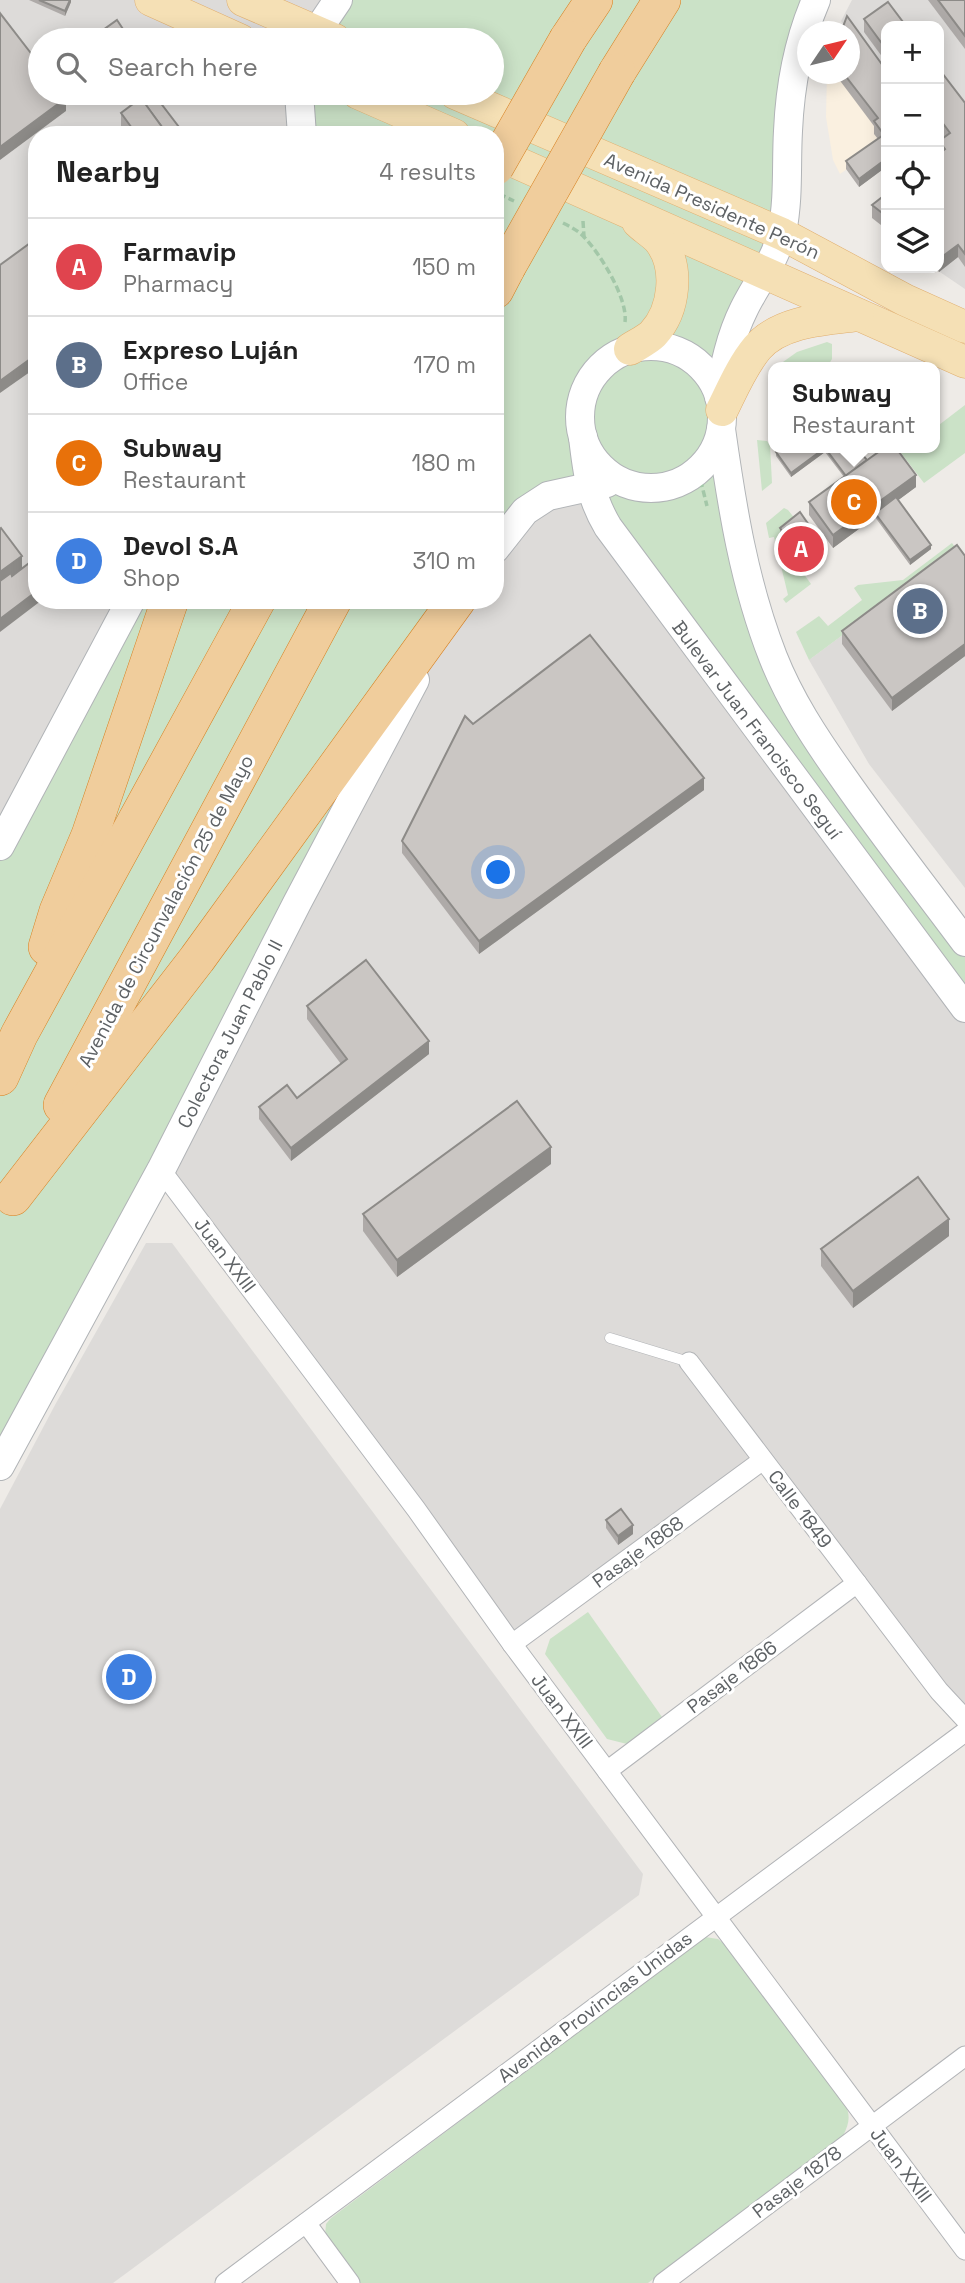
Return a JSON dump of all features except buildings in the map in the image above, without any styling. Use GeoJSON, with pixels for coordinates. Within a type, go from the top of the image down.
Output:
{"type":"FeatureCollection","features":[{"type":"Feature","properties":{"kind":"highway"},"geometry":{"type":"LineString","coordinates":[[504,151],[568,39],[594,0]]}},
{"type":"Feature","properties":{"kind":"highway"},"geometry":{"type":"LineString","coordinates":[[504,274],[617,72],[662,0]]}},
{"type":"Feature","properties":{"kind":"highway"},"geometry":{"type":"LineString","coordinates":[[19,1035],[58,911],[90,835],[167,609]]}},
{"type":"Feature","properties":{"kind":"highway"},"geometry":{"type":"LineString","coordinates":[[0,1077],[19,1035],[252,609]]}},
{"type":"Feature","properties":{"kind":"highway","name":"Avenida de Circunvalación 25 de Mayo"},"geometry":{"type":"LineString","coordinates":[[7,1210],[328,609]]}},
{"type":"Feature","properties":{"kind":"highway"},"geometry":{"type":"LineString","coordinates":[[7,1210],[197,959],[450,609]]}},
{"type":"Feature","properties":{"kind":"main road"},"geometry":{"type":"LineString","coordinates":[[151,0],[213,28]]}},
{"type":"Feature","properties":{"kind":"main road"},"geometry":{"type":"LineString","coordinates":[[243,0],[301,28]]}},
{"type":"Feature","properties":{"kind":"main road"},"geometry":{"type":"LineString","coordinates":[[324,28],[338,0]]}},
{"type":"Feature","properties":{"kind":"main road"},"geometry":{"type":"LineString","coordinates":[[624,210],[660,241],[670,264],[673,293],[662,323],[652,336],[621,353],[593,376],[582,401],[580,419],[583,438],[604,470],[620,481],[653,488],[669,486],[685,480],[709,458],[717,444],[732,338],[743,310],[765,272],[782,234],[789,186],[787,132],[792,81],[804,29],[816,0]]}},
{"type":"Feature","properties":{"kind":"main road"},"geometry":{"type":"LineString","coordinates":[[300,105],[301,126]]}},
{"type":"Feature","properties":{"kind":"main road"},"geometry":{"type":"LineString","coordinates":[[385,105],[433,126]]}},
{"type":"Feature","properties":{"kind":"main road","name":"Avenida Presidente Perón"},"geometry":{"type":"LineString","coordinates":[[484,105],[782,234],[905,300],[965,327]]}},
{"type":"Feature","properties":{"kind":"main road","name":"Avenida Presidente Perón"},"geometry":{"type":"LineString","coordinates":[[504,157],[965,362]]}},
{"type":"Feature","properties":{"kind":"main road"},"geometry":{"type":"LineString","coordinates":[[721,412],[740,373],[758,347],[782,330],[816,320],[860,314]]}},
{"type":"Feature","properties":{"kind":"main road"},"geometry":{"type":"LineString","coordinates":[[621,353],[646,346],[662,346],[691,358],[713,382],[721,412]]}},
{"type":"Feature","properties":{"kind":"main road","name":"Bulevar Juan Francisco Seguí"},"geometry":{"type":"LineString","coordinates":[[721,412],[735,526],[751,592],[773,658],[802,718],[965,942]]}},
{"type":"Feature","properties":{"kind":"main road","name":"Bulevar Juan Francisco Seguí"},"geometry":{"type":"LineString","coordinates":[[583,438],[589,486],[597,509],[629,559],[965,1008]]}},
{"type":"Feature","properties":{"kind":"main road"},"geometry":{"type":"LineString","coordinates":[[504,538],[525,511],[548,496],[620,481]]}},
{"type":"Feature","properties":{"kind":"main road"},"geometry":{"type":"LineString","coordinates":[[0,846],[126,609]]}},
{"type":"Feature","properties":{"kind":"main road","name":"Colectora Juan Pablo II"},"geometry":{"type":"LineString","coordinates":[[0,1466],[161,1170],[297,903],[452,609]]}},
{"type":"Feature","properties":{"kind":"street","name":"Juan XXIII"},"geometry":{"type":"LineString","coordinates":[[161,1170],[416,1509],[512,1644],[965,2250]]}},
{"type":"Feature","properties":{"kind":"street","name":"Calle 1849"},"geometry":{"type":"LineString","coordinates":[[689,1362],[939,1690],[965,1718]]}},
{"type":"Feature","properties":{"kind":"street","name":"Pasaje 1868"},"geometry":{"type":"LineString","coordinates":[[512,1644],[763,1460]]}},
{"type":"Feature","properties":{"kind":"street","name":"Pasaje 1866"},"geometry":{"type":"LineString","coordinates":[[607,1771],[857,1583]]}},
{"type":"Feature","properties":{"kind":"street","name":"Avenida Provincias Unidas"},"geometry":{"type":"LineString","coordinates":[[225,2283],[965,1732]]}},
{"type":"Feature","properties":{"kind":"street","name":"Pasaje 1878"},"geometry":{"type":"LineString","coordinates":[[663,2283],[965,2056]]}},
{"type":"Feature","properties":{"kind":"street"},"geometry":{"type":"LineString","coordinates":[[306,2223],[350,2283]]}},
{"type":"Feature","properties":{"kind":"lane","name":"Calle 1849"},"geometry":{"type":"LineString","coordinates":[[610,1338],[689,1362]]}},
{"type":"Feature","properties":{"kind":"path"},"geometry":{"type":"LineString","coordinates":[[504,197],[518,203]]}},
{"type":"Feature","properties":{"kind":"path"},"geometry":{"type":"LineString","coordinates":[[583,221],[584,237]]}},
{"type":"Feature","properties":{"kind":"path"},"geometry":{"type":"LineString","coordinates":[[562,223],[584,237],[610,274],[626,315],[621,353]]}},
{"type":"Feature","properties":{"kind":"shaded area"},"geometry":{"type":"Polygon","coordinates":[[[0,0],[338,0],[319,28],[28,28],[28,105],[300,105],[301,126],[28,126],[28,609],[126,609],[0,846],[0,0]]]}},
{"type":"Feature","properties":{"kind":"shaded area"},"geometry":{"type":"Polygon","coordinates":[[[852,0],[965,0],[965,289],[941,273],[944,273],[944,21],[881,21],[881,75],[860,47],[860,21],[841,21],[852,0]]]}},
{"type":"Feature","properties":{"kind":"shaded area"},"geometry":{"type":"Polygon","coordinates":[[[860,76],[881,81],[881,145],[840,174],[833,160],[826,117],[827,84],[860,84],[860,76]]]}},
{"type":"Feature","properties":{"kind":"shaded area"},"geometry":{"type":"Polygon","coordinates":[[[589,486],[965,1008],[965,1719],[763,1460],[512,1644],[161,1170],[453,609],[504,609],[504,538],[525,511],[589,486]]]}},
{"type":"Feature","properties":{"kind":"shaded area"},"geometry":{"type":"Polygon","coordinates":[[[957,550],[965,561],[965,888],[869,764],[809,660],[957,550]]]}},
{"type":"Feature","properties":{"kind":"shaded area"},"geometry":{"type":"Polygon","coordinates":[[[146,1243],[172,1243],[643,1874],[639,1895],[113,2283],[0,2283],[0,1509],[146,1243]]]}},
{"type":"Feature","properties":{"kind":"green space"},"geometry":{"type":"Polygon","coordinates":[[[338,0],[816,0],[813,21],[797,21],[797,84],[804,84],[789,186],[723,370],[773,658],[965,942],[965,1008],[589,486],[548,496],[504,540],[504,126],[301,126],[300,105],[504,105],[504,28],[319,28],[338,0]]]}},
{"type":"Feature","properties":{"kind":"green space"},"geometry":{"type":"Polygon","coordinates":[[[827,342],[832,344],[830,362],[783,362],[797,352],[827,342]]]}},
{"type":"Feature","properties":{"kind":"green space"},"geometry":{"type":"Polygon","coordinates":[[[965,405],[965,453],[924,483],[901,453],[940,453],[940,424],[965,405]]]}},
{"type":"Feature","properties":{"kind":"green space"},"geometry":{"type":"Polygon","coordinates":[[[757,440],[767,441],[768,453],[770,453],[772,483],[762,491],[757,440]]]}},
{"type":"Feature","properties":{"kind":"green space"},"geometry":{"type":"Polygon","coordinates":[[[784,508],[800,525],[780,541],[811,584],[786,603],[783,599],[788,595],[774,537],[769,538],[766,523],[784,508]]]}},
{"type":"Feature","properties":{"kind":"green space"},"geometry":{"type":"Polygon","coordinates":[[[952,543],[957,550],[809,660],[796,632],[819,616],[828,626],[862,600],[854,588],[858,585],[903,580],[952,543]]]}},
{"type":"Feature","properties":{"kind":"green space"},"geometry":{"type":"Polygon","coordinates":[[[126,609],[453,609],[0,1466],[0,846],[126,609]]]}},
{"type":"Feature","properties":{"kind":"green space"},"geometry":{"type":"Polygon","coordinates":[[[588,1612],[662,1717],[627,1744],[607,1739],[545,1654],[550,1639],[588,1612]]]}},
{"type":"Feature","properties":{"kind":"green space"},"geometry":{"type":"Polygon","coordinates":[[[705,1937],[718,1939],[730,1949],[845,2104],[848,2120],[843,2136],[648,2283],[357,2283],[325,2235],[326,2224],[331,2218],[705,1937]]]}},
{"type":"Feature","properties":{"kind":"place","name":"Subway"},"geometry":{"type":"Point","coordinates":[854,502]}},
{"type":"Feature","properties":{"kind":"place","name":"Farmavip"},"geometry":{"type":"Point","coordinates":[801,549]}},
{"type":"Feature","properties":{"kind":"place","name":"Expreso Luján"},"geometry":{"type":"Point","coordinates":[920,611]}},
{"type":"Feature","properties":{"kind":"place","name":"Devol S.A"},"geometry":{"type":"Point","coordinates":[129,1677]}}]}
